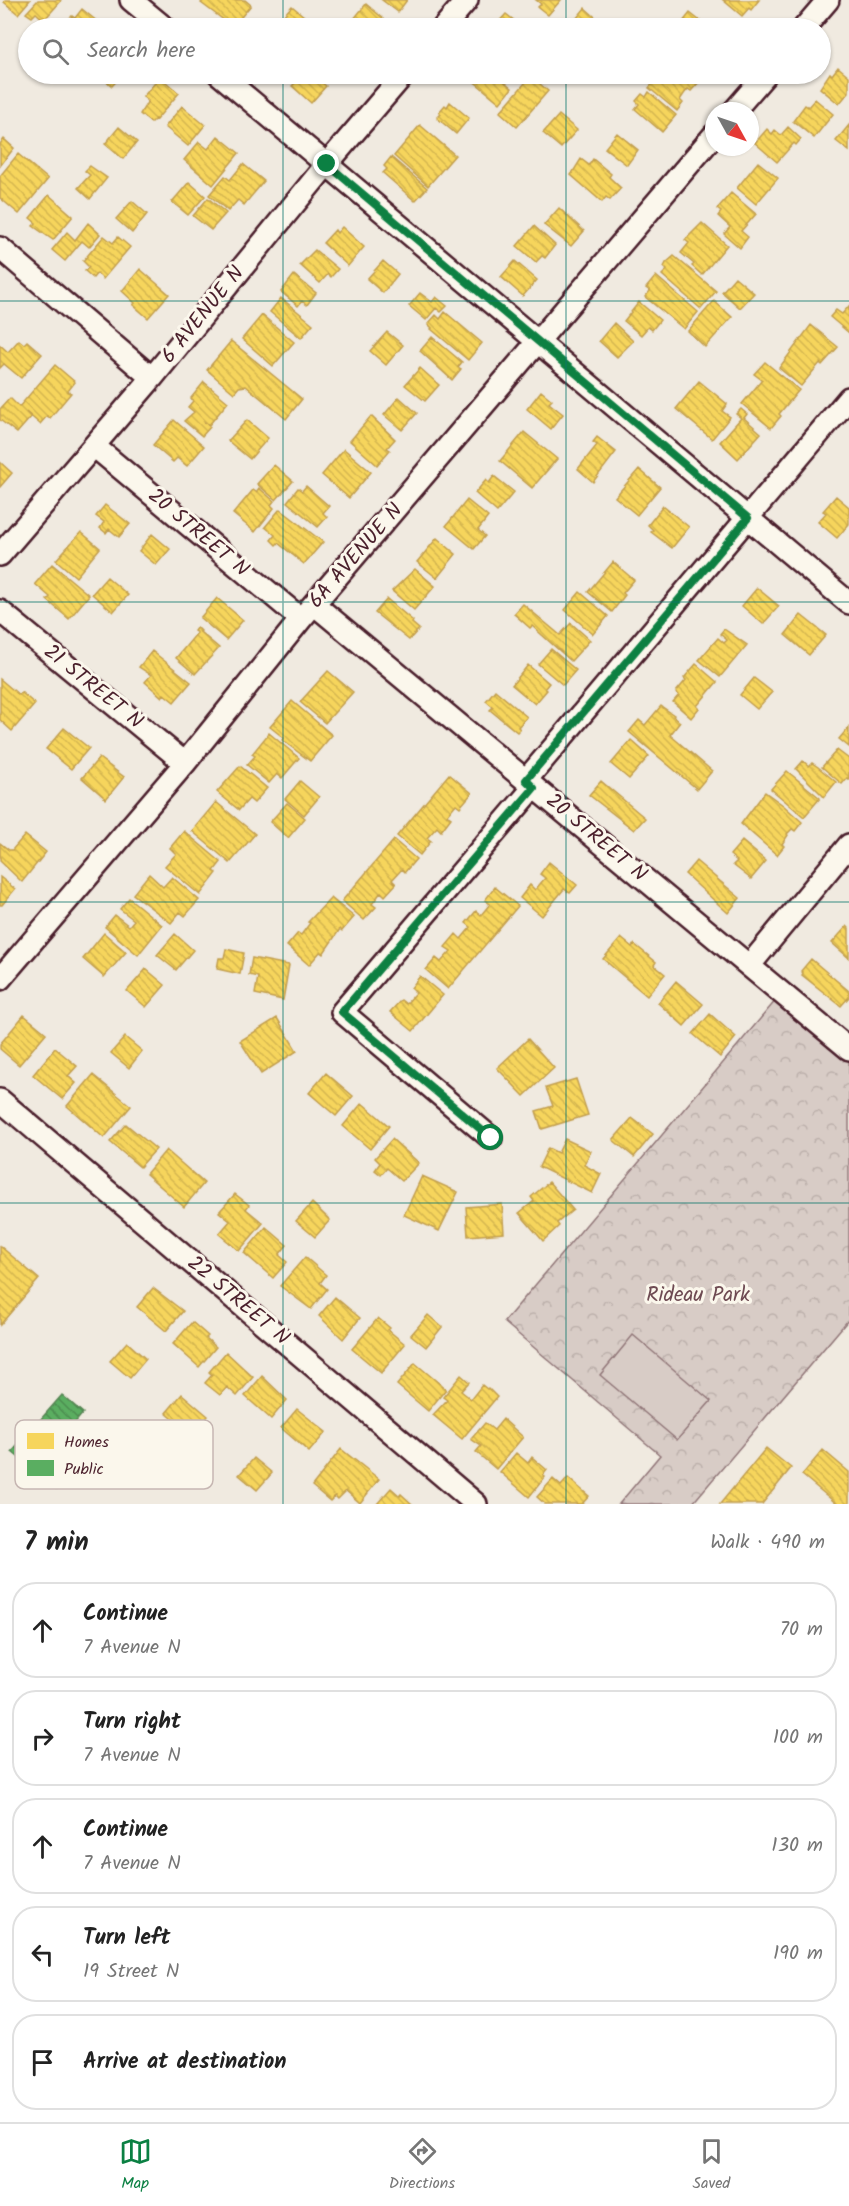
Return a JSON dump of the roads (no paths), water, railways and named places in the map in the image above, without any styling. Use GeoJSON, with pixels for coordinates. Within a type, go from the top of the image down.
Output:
{"type":"FeatureCollection","features":[{"type":"Feature","properties":{"kind":"street"},"geometry":{"type":"LineString","coordinates":[[131,0],[153,18]]}},
{"type":"Feature","properties":{"kind":"street"},"geometry":{"type":"LineString","coordinates":[[451,18],[467,0]]}},
{"type":"Feature","properties":{"kind":"street"},"geometry":{"type":"LineString","coordinates":[[813,18],[828,0]]}},
{"type":"Feature","properties":{"kind":"street"},"geometry":{"type":"LineString","coordinates":[[231,84],[849,603]]}},
{"type":"Feature","properties":{"kind":"street","name":"6 AVENUE N"},"geometry":{"type":"LineString","coordinates":[[0,555],[152,378],[395,84]]}},
{"type":"Feature","properties":{"kind":"street"},"geometry":{"type":"LineString","coordinates":[[742,102],[757,84]]}},
{"type":"Feature","properties":{"kind":"street","name":"6A AVENUE N"},"geometry":{"type":"LineString","coordinates":[[0,979],[185,763],[308,612],[705,146]]}},
{"type":"Feature","properties":{"kind":"street"},"geometry":{"type":"LineString","coordinates":[[0,248],[152,378]]}},
{"type":"Feature","properties":{"kind":"street"},"geometry":{"type":"LineString","coordinates":[[491,1138],[342,1012],[849,398]]}},
{"type":"Feature","properties":{"kind":"street","name":"20 STREET N"},"geometry":{"type":"LineString","coordinates":[[94,446],[530,784],[849,1049]]}},
{"type":"Feature","properties":{"kind":"street","name":"21 STREET N"},"geometry":{"type":"LineString","coordinates":[[0,611],[185,763]]}},
{"type":"Feature","properties":{"kind":"street"},"geometry":{"type":"LineString","coordinates":[[749,966],[849,845]]}},
{"type":"Feature","properties":{"kind":"street","name":"22 STREET N"},"geometry":{"type":"LineString","coordinates":[[0,1100],[476,1504]]}},
{"type":"Feature","properties":{"kind":"park label","name":"Rideau Park"},"geometry":{"type":"Point","coordinates":[698,1295]}}]}
